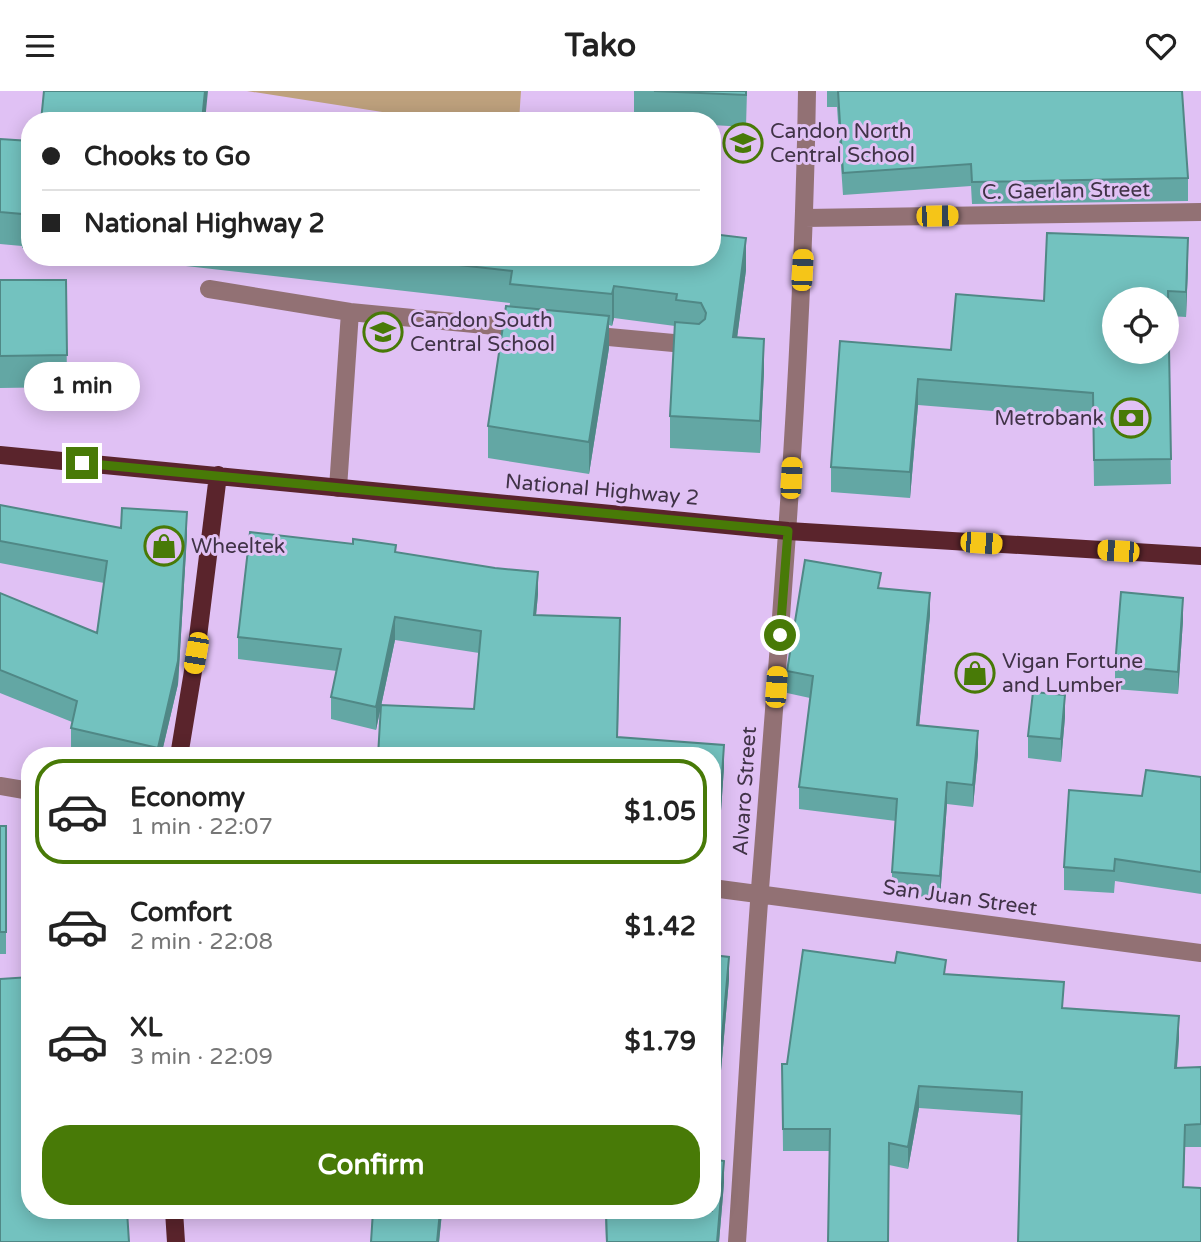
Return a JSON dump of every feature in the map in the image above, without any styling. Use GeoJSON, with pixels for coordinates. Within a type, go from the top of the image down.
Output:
{"type":"FeatureCollection","features":[{"type":"Feature","properties":{"kind":"main road","name":"National Highway 2"},"geometry":{"type":"LineString","coordinates":[[0,455],[788,531],[1201,556]]}},
{"type":"Feature","properties":{"kind":"main road"},"geometry":{"type":"LineString","coordinates":[[180,747],[196,653],[218,475]]}},
{"type":"Feature","properties":{"kind":"main road"},"geometry":{"type":"LineString","coordinates":[[175,1219],[176,1242]]}},
{"type":"Feature","properties":{"kind":"street","name":"Alvaro Street"},"geometry":{"type":"LineString","coordinates":[[737,1242],[788,531],[805,218],[807,91]]}},
{"type":"Feature","properties":{"kind":"street","name":"C. Gaerlan Street"},"geometry":{"type":"LineString","coordinates":[[805,218],[1201,212]]}},
{"type":"Feature","properties":{"kind":"street"},"geometry":{"type":"LineString","coordinates":[[209,289],[350,312],[543,331]]}},
{"type":"Feature","properties":{"kind":"street"},"geometry":{"type":"LineString","coordinates":[[338,488],[350,312]]}},
{"type":"Feature","properties":{"kind":"street"},"geometry":{"type":"LineString","coordinates":[[570,333],[695,345]]}},
{"type":"Feature","properties":{"kind":"street"},"geometry":{"type":"LineString","coordinates":[[0,786],[21,790]]}},
{"type":"Feature","properties":{"kind":"street","name":"San Juan Street"},"geometry":{"type":"LineString","coordinates":[[721,889],[1201,953]]}},
{"type":"Feature","properties":{"kind":"shaded area"},"geometry":{"type":"Polygon","coordinates":[[[247,91],[521,91],[520,112],[382,112],[247,91]]]}},
{"type":"Feature","properties":{"kind":"building"},"geometry":{"type":"Polygon","coordinates":[[[44,91],[205,91],[203,112],[42,112],[44,91]]]}},
{"type":"Feature","properties":{"kind":"building"},"geometry":{"type":"Polygon","coordinates":[[[654,91],[746,91],[746,95],[654,91]]]}},
{"type":"Feature","properties":{"kind":"building"},"geometry":{"type":"Polygon","coordinates":[[[838,91],[1182,91],[1188,178],[972,182],[971,164],[843,173],[838,91]]]}},
{"type":"Feature","properties":{"kind":"building"},"geometry":{"type":"Polygon","coordinates":[[[0,139],[21,140],[21,214],[0,212],[0,139]]]}},
{"type":"Feature","properties":{"kind":"building"},"geometry":{"type":"Polygon","coordinates":[[[1047,233],[1188,238],[1186,292],[1179,292],[1179,287],[1102,287],[1102,364],[1169,364],[1171,459],[1094,460],[1093,393],[918,379],[910,472],[831,467],[840,341],[951,350],[956,294],[1044,301],[1047,233]]]}},
{"type":"Feature","properties":{"kind":"building"},"geometry":{"type":"Polygon","coordinates":[[[721,235],[746,238],[733,337],[764,339],[760,421],[670,416],[675,322],[699,324],[705,319],[706,313],[701,303],[676,300],[677,294],[614,286],[612,294],[510,284],[512,271],[468,266],[721,266],[721,235]]]}},
{"type":"Feature","properties":{"kind":"building"},"geometry":{"type":"Polygon","coordinates":[[[0,280],[66,280],[67,355],[0,356],[0,280]]]}},
{"type":"Feature","properties":{"kind":"building"},"geometry":{"type":"Polygon","coordinates":[[[506,306],[609,316],[589,442],[488,426],[506,306]]]}},
{"type":"Feature","properties":{"kind":"building"},"geometry":{"type":"Polygon","coordinates":[[[0,505],[121,528],[122,508],[187,512],[178,661],[158,747],[71,728],[77,701],[0,670],[0,593],[97,633],[107,561],[0,541],[0,505]]]}},
{"type":"Feature","properties":{"kind":"building"},"geometry":{"type":"Polygon","coordinates":[[[250,532],[353,544],[353,539],[396,545],[395,552],[538,572],[534,615],[620,618],[617,737],[724,745],[721,789],[721,747],[379,747],[381,705],[474,709],[481,631],[395,617],[376,707],[331,697],[341,649],[238,637],[250,532]]]}},
{"type":"Feature","properties":{"kind":"building"},"geometry":{"type":"Polygon","coordinates":[[[805,560],[881,573],[878,588],[930,593],[917,725],[978,731],[973,785],[947,782],[940,876],[892,872],[897,799],[799,787],[813,676],[787,671],[805,560]]]}},
{"type":"Feature","properties":{"kind":"building"},"geometry":{"type":"Polygon","coordinates":[[[1121,592],[1183,598],[1178,672],[1115,666],[1121,592]]]}},
{"type":"Feature","properties":{"kind":"building"},"geometry":{"type":"Polygon","coordinates":[[[1033,692],[1065,695],[1061,739],[1028,736],[1033,692]]]}},
{"type":"Feature","properties":{"kind":"building"},"geometry":{"type":"Polygon","coordinates":[[[1146,770],[1201,777],[1201,872],[1115,859],[1114,871],[1064,867],[1069,790],[1142,796],[1146,770]]]}},
{"type":"Feature","properties":{"kind":"building"},"geometry":{"type":"Polygon","coordinates":[[[0,826],[6,826],[6,932],[0,932],[0,826]]]}},
{"type":"Feature","properties":{"kind":"building"},"geometry":{"type":"Polygon","coordinates":[[[803,950],[895,963],[897,952],[946,960],[944,974],[1064,982],[1062,1008],[1179,1016],[1175,1068],[1201,1067],[1201,1124],[1185,1125],[1183,1187],[1201,1188],[1201,1242],[1018,1242],[1022,1092],[919,1086],[908,1147],[889,1143],[888,1242],[828,1242],[830,1129],[783,1129],[782,1064],[787,1064],[803,950]]]}},
{"type":"Feature","properties":{"kind":"building"},"geometry":{"type":"Polygon","coordinates":[[[721,956],[729,957],[721,1049],[721,956]]]}},
{"type":"Feature","properties":{"kind":"building"},"geometry":{"type":"Polygon","coordinates":[[[21,978],[21,1219],[128,1219],[129,1242],[0,1242],[0,979],[21,978]]]}},
{"type":"Feature","properties":{"kind":"building"},"geometry":{"type":"Polygon","coordinates":[[[721,1160],[724,1161],[721,1196],[721,1160]]]}},
{"type":"Feature","properties":{"kind":"building"},"geometry":{"type":"Polygon","coordinates":[[[372,1219],[439,1219],[437,1242],[371,1242],[372,1219]]]}},
{"type":"Feature","properties":{"kind":"building"},"geometry":{"type":"Polygon","coordinates":[[[606,1219],[719,1219],[717,1242],[607,1242],[606,1219]]]}},
{"type":"Feature","properties":{"kind":"place","name":"Candon North Central School"},"geometry":{"type":"Point","coordinates":[743,143]}},
{"type":"Feature","properties":{"kind":"place","name":"Candon South Central School"},"geometry":{"type":"Point","coordinates":[383,332]}},
{"type":"Feature","properties":{"kind":"place","name":"Metrobank"},"geometry":{"type":"Point","coordinates":[1131,418]}},
{"type":"Feature","properties":{"kind":"place","name":"Wheeltek"},"geometry":{"type":"Point","coordinates":[164,546]}},
{"type":"Feature","properties":{"kind":"place","name":"Vigan Fortune and Lumber"},"geometry":{"type":"Point","coordinates":[975,673]}},
{"type":"Feature","properties":{"kind":"route"},"geometry":{"type":"LineString","coordinates":[[82,463],[788,531],[780,635]]}}]}
